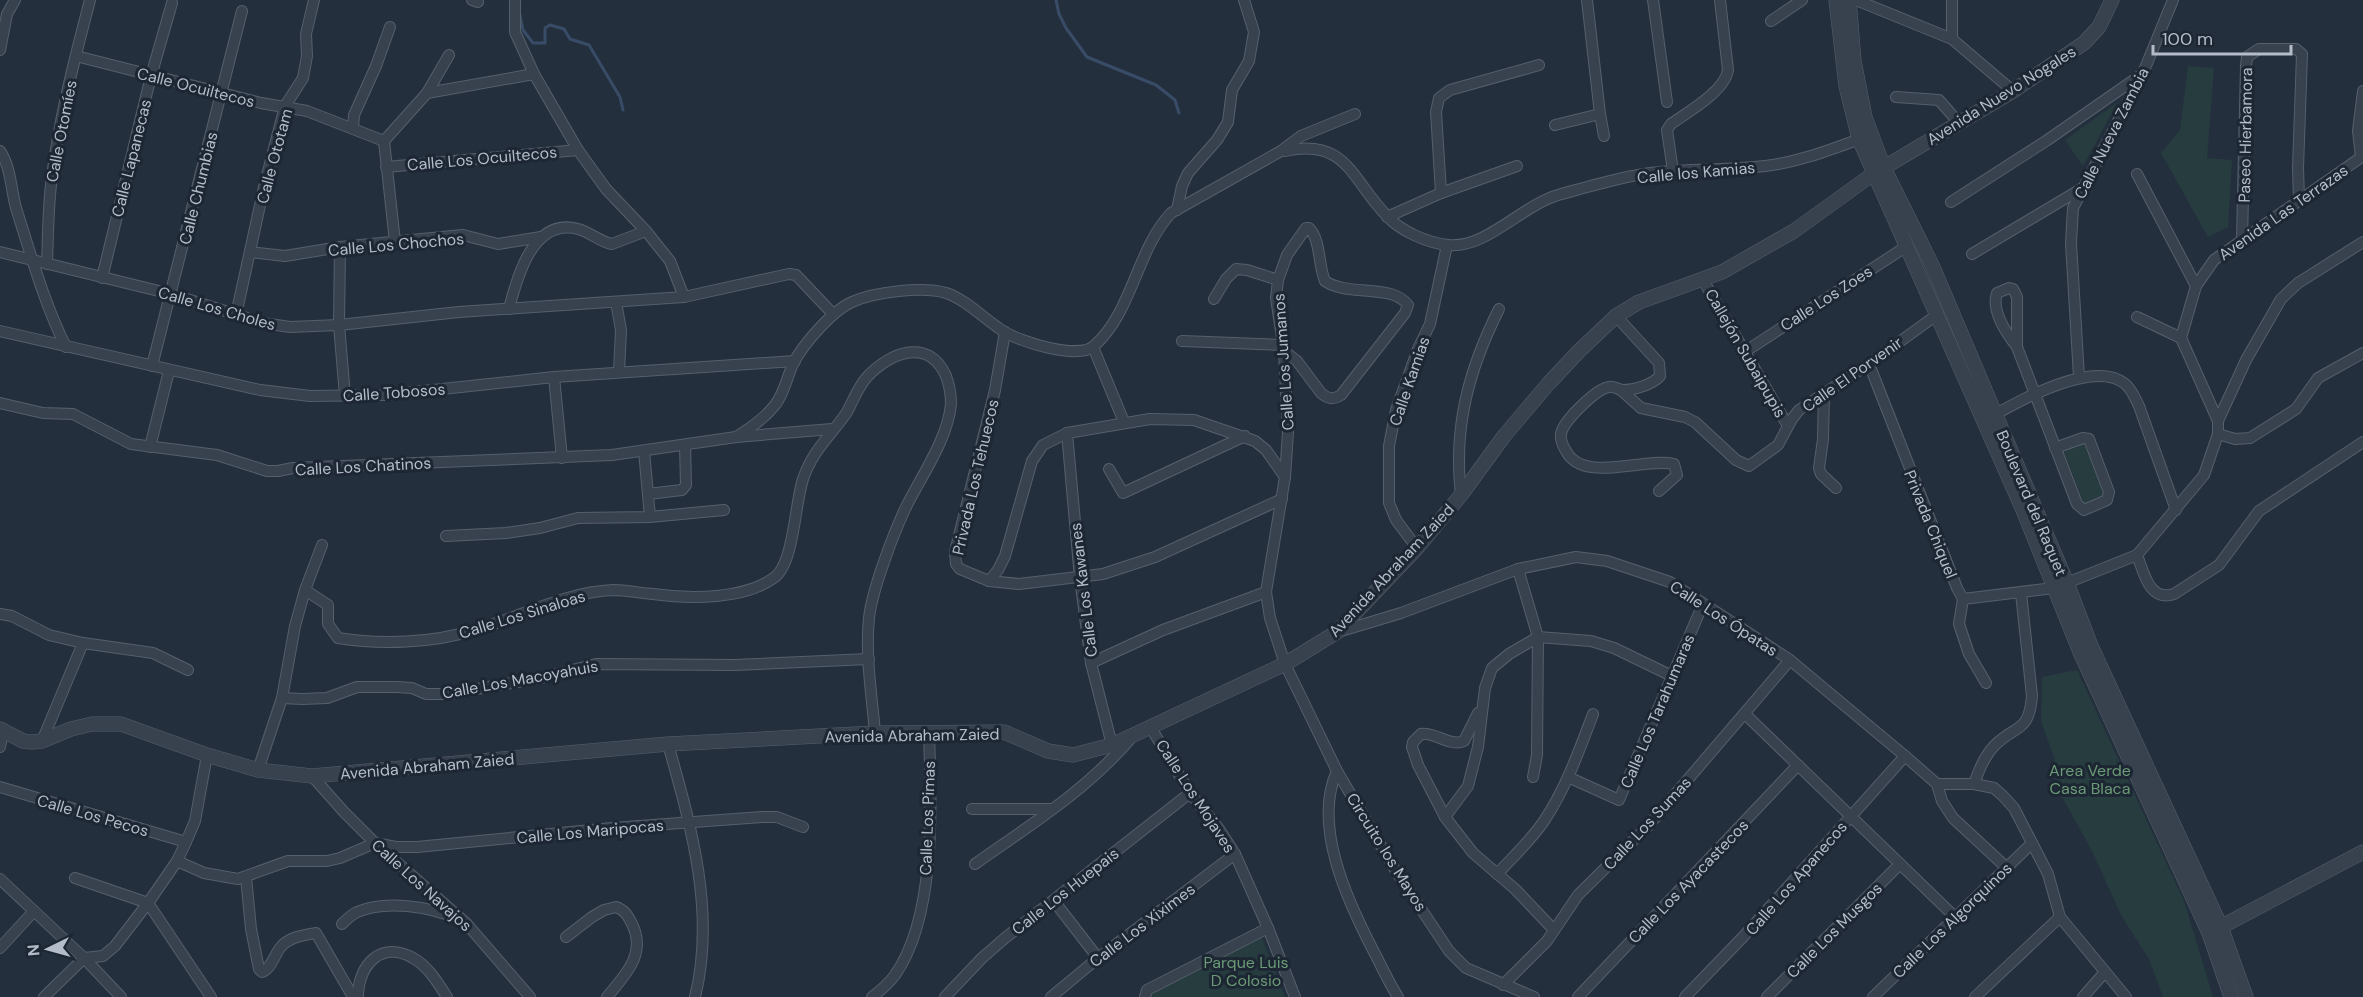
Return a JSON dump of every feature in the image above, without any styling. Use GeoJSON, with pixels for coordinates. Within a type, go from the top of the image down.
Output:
{"type":"FeatureCollection","features":[{"type":"Feature","properties":{"kind":"street"},"geometry":{"type":"LineString","coordinates":[[0,51],[7,14],[15,0]]}},
{"type":"Feature","properties":{"kind":"street","name":"Calle Otomíes"},"geometry":{"type":"LineString","coordinates":[[47,264],[51,186],[76,56],[90,0]]}},
{"type":"Feature","properties":{"kind":"street","name":"Calle Ototam"},"geometry":{"type":"LineString","coordinates":[[236,315],[264,187],[285,106],[303,78],[307,56],[306,34],[314,0]]}},
{"type":"Feature","properties":{"kind":"street"},"geometry":{"type":"LineString","coordinates":[[515,0],[515,32],[534,74],[578,150],[606,189],[646,231],[670,261],[684,297]]}},
{"type":"Feature","properties":{"kind":"street"},"geometry":{"type":"LineString","coordinates":[[1177,210],[1182,186],[1188,173],[1217,140],[1228,122],[1232,90],[1249,61],[1254,32],[1244,0]]}},
{"type":"Feature","properties":{"kind":"street"},"geometry":{"type":"LineString","coordinates":[[1587,0],[1604,136]]}},
{"type":"Feature","properties":{"kind":"street"},"geometry":{"type":"LineString","coordinates":[[1653,0],[1667,102]]}},
{"type":"Feature","properties":{"kind":"street"},"geometry":{"type":"LineString","coordinates":[[1673,171],[1667,130],[1671,124],[1718,88],[1727,76],[1720,0]]}},
{"type":"Feature","properties":{"kind":"street"},"geometry":{"type":"LineString","coordinates":[[1771,21],[1802,0]]}},
{"type":"Feature","properties":{"kind":"street","name":"Boulevard del Raquet"},"geometry":{"type":"LineString","coordinates":[[1836,0],[1846,86],[1907,246],[1990,418]]}},
{"type":"Feature","properties":{"kind":"street","name":"Boulevard del Raquet"},"geometry":{"type":"LineString","coordinates":[[1849,0],[1854,61],[1865,117],[1865,137]]}},
{"type":"Feature","properties":{"kind":"street"},"geometry":{"type":"LineString","coordinates":[[1856,0],[1952,39],[2013,91]]}},
{"type":"Feature","properties":{"kind":"street"},"geometry":{"type":"LineString","coordinates":[[1952,0],[1952,39]]}},
{"type":"Feature","properties":{"kind":"street","name":"Avenida Nuevo Nogales"},"geometry":{"type":"LineString","coordinates":[[1879,171],[2013,91],[2088,39],[2099,27],[2112,0]]}},
{"type":"Feature","properties":{"kind":"street","name":"Calle Nueva Zambia"},"geometry":{"type":"LineString","coordinates":[[2079,377],[2071,221],[2073,208],[2143,73],[2173,0]]}},
{"type":"Feature","properties":{"kind":"street","name":"Calle Lapanecas"},"geometry":{"type":"LineString","coordinates":[[102,278],[171,3]]}},
{"type":"Feature","properties":{"kind":"street","name":"Calle Chumbias"},"geometry":{"type":"LineString","coordinates":[[152,366],[242,11]]}},
{"type":"Feature","properties":{"kind":"street"},"geometry":{"type":"LineString","coordinates":[[353,127],[354,115],[376,66],[390,27]]}},
{"type":"Feature","properties":{"kind":"street","name":"Paseo Hierbamora"},"geometry":{"type":"LineString","coordinates":[[2242,239],[2246,66],[2247,57],[2259,49],[2296,49],[2302,54],[2299,199]]}},
{"type":"Feature","properties":{"kind":"street"},"geometry":{"type":"LineString","coordinates":[[395,242],[384,141],[427,93],[449,55]]}},
{"type":"Feature","properties":{"kind":"street","name":"Calle Ocuiltecos"},"geometry":{"type":"LineString","coordinates":[[76,56],[222,93],[307,111],[384,141]]}},
{"type":"Feature","properties":{"kind":"street"},"geometry":{"type":"LineString","coordinates":[[1441,193],[1436,112],[1439,98],[1450,90],[1539,65]]}},
{"type":"Feature","properties":{"kind":"street"},"geometry":{"type":"LineString","coordinates":[[1951,202],[2046,141],[2143,73]]}},
{"type":"Feature","properties":{"kind":"street"},"geometry":{"type":"LineString","coordinates":[[427,93],[534,74]]}},
{"type":"Feature","properties":{"kind":"street"},"geometry":{"type":"LineString","coordinates":[[2362,157],[2358,131],[2363,91]]}},
{"type":"Feature","properties":{"kind":"street"},"geometry":{"type":"LineString","coordinates":[[1896,96],[1939,100],[1959,123]]}},
{"type":"Feature","properties":{"kind":"street"},"geometry":{"type":"LineString","coordinates":[[1124,422],[1093,347],[1110,328],[1160,226],[1177,210],[1281,151],[1301,136],[1355,114]]}},
{"type":"Feature","properties":{"kind":"street"},"geometry":{"type":"LineString","coordinates":[[1555,125],[1600,114]]}},
{"type":"Feature","properties":{"kind":"street","name":"Calle los Kamias"},"geometry":{"type":"LineString","coordinates":[[1281,151],[1313,148],[1334,154],[1346,162],[1387,217],[1404,229],[1447,245],[1472,243],[1524,210],[1557,196],[1624,178],[1673,171],[1766,166],[1803,159],[1865,137]]}},
{"type":"Feature","properties":{"kind":"street","name":"Calle Los Ocuiltecos"},"geometry":{"type":"LineString","coordinates":[[386,167],[578,150]]}},
{"type":"Feature","properties":{"kind":"street"},"geometry":{"type":"LineString","coordinates":[[0,151],[6,164],[16,206],[52,319],[66,347]]}},
{"type":"Feature","properties":{"kind":"street","name":"Avenida Las Terrazas"},"geometry":{"type":"LineString","coordinates":[[2181,338],[2196,286],[2214,260],[2362,157]]}},
{"type":"Feature","properties":{"kind":"street"},"geometry":{"type":"LineString","coordinates":[[1387,217],[1441,193],[1517,166]]}},
{"type":"Feature","properties":{"kind":"street","name":"Boulevard del Raquet"},"geometry":{"type":"LineString","coordinates":[[1879,171],[1932,266],[1990,418],[2086,649],[2246,997]]}},
{"type":"Feature","properties":{"kind":"street","name":"Avenida Abraham Zaied"},"geometry":{"type":"LineString","coordinates":[[42,741],[71,729],[92,724],[114,723],[140,729],[207,755],[258,770],[312,776],[668,744],[875,733],[1005,732],[1048,751],[1073,755],[1112,745],[1285,663],[1337,632],[1417,548],[1461,495],[1504,436],[1549,383],[1616,316],[1648,298],[1722,272],[1794,231],[1879,171]]}},
{"type":"Feature","properties":{"kind":"street"},"geometry":{"type":"LineString","coordinates":[[2137,174],[2196,286]]}},
{"type":"Feature","properties":{"kind":"street"},"geometry":{"type":"LineString","coordinates":[[1972,254],[2081,189]]}},
{"type":"Feature","properties":{"kind":"street"},"geometry":{"type":"LineString","coordinates":[[1182,341],[1283,348],[1297,361],[1325,397],[1336,398],[1341,395],[1408,306],[1405,301],[1391,294],[1338,288],[1325,281],[1313,232],[1308,228],[1299,236],[1287,255],[1278,280]]}},
{"type":"Feature","properties":{"kind":"street"},"geometry":{"type":"LineString","coordinates":[[509,309],[521,268],[541,237],[554,230],[578,229],[612,244],[646,231]]}},
{"type":"Feature","properties":{"kind":"street","name":"Calle Los Chochos"},"geometry":{"type":"LineString","coordinates":[[250,252],[285,256],[340,247],[463,235],[498,244],[541,237]]}},
{"type":"Feature","properties":{"kind":"street"},"geometry":{"type":"LineString","coordinates":[[2218,421],[2246,360],[2281,299],[2298,283],[2363,242]]}},
{"type":"Feature","properties":{"kind":"street","name":"Calle Kamias"},"geometry":{"type":"LineString","coordinates":[[1417,548],[1396,520],[1389,502],[1389,446],[1396,410],[1418,349],[1430,324],[1447,245]]}},
{"type":"Feature","properties":{"kind":"street","name":"Calle Los Zoes"},"geometry":{"type":"LineString","coordinates":[[1746,351],[1907,246]]}},
{"type":"Feature","properties":{"kind":"street"},"geometry":{"type":"LineString","coordinates":[[340,247],[339,324],[345,396]]}},
{"type":"Feature","properties":{"kind":"street","name":"Calle Los Choles"},"geometry":{"type":"LineString","coordinates":[[0,252],[171,294],[276,326],[339,324],[684,297],[791,274],[796,275],[833,314]]}},
{"type":"Feature","properties":{"kind":"street","name":"Calle Los Jumanos"},"geometry":{"type":"LineString","coordinates":[[1214,299],[1226,279],[1236,269],[1247,270],[1278,280],[1276,298],[1283,348],[1288,432],[1282,499],[1266,592],[1270,618],[1285,663]]}},
{"type":"Feature","properties":{"kind":"street","name":"Callejón Subaipupis"},"geometry":{"type":"LineString","coordinates":[[1703,280],[1788,426]]}},
{"type":"Feature","properties":{"kind":"street"},"geometry":{"type":"LineString","coordinates":[[2017,347],[2017,297],[2013,289],[2009,288],[1997,293],[1996,304],[2004,327],[2017,347],[2034,395],[2055,448],[2079,507],[2087,509],[2108,500],[2109,492],[2089,439],[2083,438],[2055,448]]}},
{"type":"Feature","properties":{"kind":"street","name":"Calle Los Chatinos"},"geometry":{"type":"LineString","coordinates":[[736,437],[761,420],[775,405],[795,361],[833,314],[855,300],[921,290],[946,293],[1005,332],[1050,348],[1085,351],[1093,347]]}},
{"type":"Feature","properties":{"kind":"street"},"geometry":{"type":"LineString","coordinates":[[616,302],[621,330],[619,372]]}},
{"type":"Feature","properties":{"kind":"street"},"geometry":{"type":"LineString","coordinates":[[1461,495],[1458,467],[1462,418],[1469,383],[1499,309]]}},
{"type":"Feature","properties":{"kind":"street","name":"Calle El Porvenir"},"geometry":{"type":"LineString","coordinates":[[1621,390],[1641,408],[1685,417],[1695,422],[1736,460],[1749,466],[1778,445],[1799,410],[1869,364],[1938,314]]}},
{"type":"Feature","properties":{"kind":"street"},"geometry":{"type":"LineString","coordinates":[[1616,316],[1656,359],[1660,376],[1656,381],[1621,390],[1605,388],[1579,407],[1561,434],[1562,444],[1568,455],[1578,465],[1592,468],[1674,464],[1677,475],[1659,491]]}},
{"type":"Feature","properties":{"kind":"street"},"geometry":{"type":"LineString","coordinates":[[1963,599],[2021,593],[2060,585],[2136,555],[2204,475],[2209,466],[2218,434],[2218,421],[2181,338],[2137,317]]}},
{"type":"Feature","properties":{"kind":"street","name":"Calle Tobosos"},"geometry":{"type":"LineString","coordinates":[[0,331],[169,371],[290,394],[386,395],[554,377],[795,361]]}},
{"type":"Feature","properties":{"kind":"street","name":"Privada Los Tehuecos"},"geometry":{"type":"LineString","coordinates":[[1005,332],[995,390],[955,552],[956,564],[960,569],[989,581],[1019,584],[1103,574],[1155,557],[1282,499]]}},
{"type":"Feature","properties":{"kind":"street","name":"Calle Los Sinaloas"},"geometry":{"type":"LineString","coordinates":[[305,590],[328,605],[328,624],[338,638],[363,642],[427,639],[454,635],[594,591],[627,590],[682,597],[718,596],[748,590],[766,583],[785,566],[802,482],[810,460],[843,417],[867,378],[892,358],[913,352],[929,355],[942,366],[949,384],[951,405],[943,435],[904,512],[875,592],[869,617],[869,659]]}},
{"type":"Feature","properties":{"kind":"street"},"geometry":{"type":"LineString","coordinates":[[2218,434],[2235,439],[2250,438],[2296,409],[2318,378],[2363,353]]}},
{"type":"Feature","properties":{"kind":"street","name":"Privada Chiquel"},"geometry":{"type":"LineString","coordinates":[[1869,364],[1963,599],[1959,624],[1969,654],[1986,683]]}},
{"type":"Feature","properties":{"kind":"street"},"geometry":{"type":"LineString","coordinates":[[150,447],[169,371]]}},
{"type":"Feature","properties":{"kind":"street"},"geometry":{"type":"LineString","coordinates":[[554,377],[562,458]]}},
{"type":"Feature","properties":{"kind":"street"},"geometry":{"type":"LineString","coordinates":[[1990,418],[2034,395],[2079,377],[2115,378],[2132,390],[2176,510]]}},
{"type":"Feature","properties":{"kind":"street"},"geometry":{"type":"LineString","coordinates":[[1824,393],[1823,439],[1819,468],[1821,474],[1836,488]]}},
{"type":"Feature","properties":{"kind":"street","name":"Calle Los Chatinos"},"geometry":{"type":"LineString","coordinates":[[0,403],[43,413],[73,414],[131,444],[217,455],[267,471],[304,467],[562,458],[644,451],[736,437],[832,429]]}},
{"type":"Feature","properties":{"kind":"street"},"geometry":{"type":"LineString","coordinates":[[989,581],[1005,556],[1032,461],[1043,445],[1067,432],[1150,419],[1194,420],[1245,436],[1266,450],[1285,477]]}},
{"type":"Feature","properties":{"kind":"street","name":"Calle Los Kawanes"},"geometry":{"type":"LineString","coordinates":[[1067,432],[1080,578],[1092,663],[1112,745]]}},
{"type":"Feature","properties":{"kind":"street"},"geometry":{"type":"LineString","coordinates":[[1109,469],[1123,493],[1245,436]]}},
{"type":"Feature","properties":{"kind":"street"},"geometry":{"type":"LineString","coordinates":[[2136,555],[2149,586],[2157,594],[2166,596],[2174,594],[2219,565],[2259,511],[2363,442]]}},
{"type":"Feature","properties":{"kind":"street"},"geometry":{"type":"LineString","coordinates":[[648,494],[682,490],[686,485],[685,445]]}},
{"type":"Feature","properties":{"kind":"street"},"geometry":{"type":"LineString","coordinates":[[644,451],[650,517]]}},
{"type":"Feature","properties":{"kind":"street"},"geometry":{"type":"LineString","coordinates":[[446,536],[506,533],[540,528],[578,518],[650,517],[724,510]]}},
{"type":"Feature","properties":{"kind":"street"},"geometry":{"type":"LineString","coordinates":[[258,770],[282,698],[295,626],[305,590],[322,545]]}},
{"type":"Feature","properties":{"kind":"street","name":"Calle Los Ópatas"},"geometry":{"type":"LineString","coordinates":[[1337,632],[1401,613],[1518,569],[1576,557],[1607,561],[1670,582],[1790,660],[1905,756],[1937,784],[1942,801],[1953,818],[2007,867]]}},
{"type":"Feature","properties":{"kind":"street"},"geometry":{"type":"LineString","coordinates":[[1518,569],[1538,637],[1537,755],[1533,777]]}},
{"type":"Feature","properties":{"kind":"street"},"geometry":{"type":"LineString","coordinates":[[1092,663],[1163,630],[1266,592]]}},
{"type":"Feature","properties":{"kind":"street"},"geometry":{"type":"LineString","coordinates":[[1974,784],[1984,759],[1992,748],[2025,723],[2030,712],[2032,696],[2021,593]]}},
{"type":"Feature","properties":{"kind":"street","name":"Calle Los Tarahumaras"},"geometry":{"type":"LineString","coordinates":[[1568,777],[1619,800],[1703,604]]}},
{"type":"Feature","properties":{"kind":"street"},"geometry":{"type":"LineString","coordinates":[[0,614],[12,616],[49,635],[84,643],[153,653],[188,670]]}},
{"type":"Feature","properties":{"kind":"street"},"geometry":{"type":"LineString","coordinates":[[1554,930],[1526,899],[1473,853],[1445,817],[1418,765],[1412,747],[1413,742],[1416,737],[1425,734],[1456,744],[1464,741],[1474,725],[1492,668],[1501,658],[1538,637],[1591,641],[1614,648],[1672,676]]}},
{"type":"Feature","properties":{"kind":"street"},"geometry":{"type":"LineString","coordinates":[[0,747],[2,730],[23,741],[42,741],[84,643]]}},
{"type":"Feature","properties":{"kind":"street"},"geometry":{"type":"LineString","coordinates":[[869,659],[875,733]]}},
{"type":"Feature","properties":{"kind":"street","name":"Calle Los Macoyahuis"},"geometry":{"type":"LineString","coordinates":[[282,698],[327,698],[357,687],[412,688],[426,694],[449,694],[545,677],[596,664],[734,665],[869,659]]}},
{"type":"Feature","properties":{"kind":"street","name":"Calle Los Sumas"},"geometry":{"type":"LineString","coordinates":[[1503,985],[1538,952],[1571,904],[1648,826],[1790,660]]}},
{"type":"Feature","properties":{"kind":"street","name":"Circuito los Mayos"},"geometry":{"type":"LineString","coordinates":[[1285,663],[1337,771],[1394,868],[1449,951],[1466,968],[1534,997]]}},
{"type":"Feature","properties":{"kind":"street"},"geometry":{"type":"LineString","coordinates":[[1445,817],[1468,786],[1478,747],[1483,699]]}},
{"type":"Feature","properties":{"kind":"street"},"geometry":{"type":"LineString","coordinates":[[1497,874],[1543,823],[1568,777],[1593,714]]}},
{"type":"Feature","properties":{"kind":"street"},"geometry":{"type":"LineString","coordinates":[[1745,714],[1955,917]]}},
{"type":"Feature","properties":{"kind":"street","name":"Calle Los Mojaves"},"geometry":{"type":"LineString","coordinates":[[1151,728],[1190,793],[1219,829],[1235,854],[1295,997]]}},
{"type":"Feature","properties":{"kind":"street","name":"Calle Los Pimas"},"geometry":{"type":"LineString","coordinates":[[872,997],[894,976],[904,960],[921,906],[929,838],[929,733]]}},
{"type":"Feature","properties":{"kind":"street"},"geometry":{"type":"LineString","coordinates":[[975,864],[1079,790],[1109,765],[1134,735]]}},
{"type":"Feature","properties":{"kind":"street"},"geometry":{"type":"LineString","coordinates":[[668,744],[690,822],[702,898],[702,961],[695,997]]}},
{"type":"Feature","properties":{"kind":"street"},"geometry":{"type":"LineString","coordinates":[[44,997],[84,957],[98,957],[108,952],[148,903],[177,861],[195,821],[207,755]]}},
{"type":"Feature","properties":{"kind":"street","name":"Calle Los Apanecos"},"geometry":{"type":"LineString","coordinates":[[1685,997],[1742,938],[1905,756]]}},
{"type":"Feature","properties":{"kind":"street","name":"Calle Los Ayacastecos"},"geometry":{"type":"LineString","coordinates":[[1578,997],[1798,765]]}},
{"type":"Feature","properties":{"kind":"street"},"geometry":{"type":"LineString","coordinates":[[1337,771],[1328,800],[1336,862],[1347,898],[1398,997]]}},
{"type":"Feature","properties":{"kind":"street","name":"Calle Los Navajos"},"geometry":{"type":"LineString","coordinates":[[312,776],[375,843],[466,923],[530,997]]}},
{"type":"Feature","properties":{"kind":"street"},"geometry":{"type":"LineString","coordinates":[[1937,784],[1974,784],[1994,788],[2014,808],[2048,874],[2060,917],[2126,997]]}},
{"type":"Feature","properties":{"kind":"street","name":"Calle Los Pecos"},"geometry":{"type":"LineString","coordinates":[[0,787],[186,842]]}},
{"type":"Feature","properties":{"kind":"street","name":"Calle Los Huepais"},"geometry":{"type":"LineString","coordinates":[[945,997],[982,958],[1190,793]]}},
{"type":"Feature","properties":{"kind":"street"},"geometry":{"type":"LineString","coordinates":[[972,809],[1052,809]]}},
{"type":"Feature","properties":{"kind":"street","name":"Calle Los Maripocas"},"geometry":{"type":"LineString","coordinates":[[375,843],[396,847],[417,847],[690,822],[777,817],[803,827]]}},
{"type":"Feature","properties":{"kind":"street"},"geometry":{"type":"LineString","coordinates":[[177,861],[217,876],[238,879],[288,861],[327,861],[340,858],[375,843]]}},
{"type":"Feature","properties":{"kind":"street","name":"Calle Los Algorquinos"},"geometry":{"type":"LineString","coordinates":[[1873,997],[2032,843]]}},
{"type":"Feature","properties":{"kind":"street"},"geometry":{"type":"LineString","coordinates":[[2215,930],[2363,852]]}},
{"type":"Feature","properties":{"kind":"street","name":"Calle Los Xiximes"},"geometry":{"type":"LineString","coordinates":[[1051,997],[1098,958],[1235,854]]}},
{"type":"Feature","properties":{"kind":"street","name":"Calle Los Musgos"},"geometry":{"type":"LineString","coordinates":[[1767,997],[1900,864]]}},
{"type":"Feature","properties":{"kind":"street"},"geometry":{"type":"LineString","coordinates":[[246,877],[251,929],[259,969],[262,972],[266,971],[287,941],[316,933],[352,997]]}},
{"type":"Feature","properties":{"kind":"street"},"geometry":{"type":"LineString","coordinates":[[75,878],[148,903],[211,997]]}},
{"type":"Feature","properties":{"kind":"street"},"geometry":{"type":"LineString","coordinates":[[0,879],[84,957],[121,997]]}},
{"type":"Feature","properties":{"kind":"street"},"geometry":{"type":"LineString","coordinates":[[1054,901],[1098,958]]}},
{"type":"Feature","properties":{"kind":"street"},"geometry":{"type":"LineString","coordinates":[[342,924],[355,913],[388,907],[427,910],[466,923]]}},
{"type":"Feature","properties":{"kind":"street"},"geometry":{"type":"LineString","coordinates":[[566,937],[604,910],[616,907],[626,912],[636,936],[636,959],[607,997]]}},
{"type":"Feature","properties":{"kind":"street"},"geometry":{"type":"LineString","coordinates":[[0,948],[34,911]]}},
{"type":"Feature","properties":{"kind":"street"},"geometry":{"type":"LineString","coordinates":[[1975,997],[2060,917]]}},
{"type":"Feature","properties":{"kind":"street"},"geometry":{"type":"LineString","coordinates":[[1145,997],[1147,990],[1268,928]]}},
{"type":"Feature","properties":{"kind":"street","name":"Boulevard del Raquet"},"geometry":{"type":"LineString","coordinates":[[2215,930],[2231,997]]}},
{"type":"Feature","properties":{"kind":"street"},"geometry":{"type":"LineString","coordinates":[[358,997],[363,968],[372,958],[385,953],[401,953],[413,957],[423,965],[447,997]]}},
{"type":"Feature","properties":{"kind":"street"},"geometry":{"type":"LineString","coordinates":[[2083,997],[2105,972]]}},
{"type":"Feature","properties":{"kind":"green space"},"geometry":{"type":"Polygon","coordinates":[[[2188,66],[2214,68],[2207,158],[2232,160],[2228,227],[2208,237],[2161,153],[2180,130],[2188,66]]]}},
{"type":"Feature","properties":{"kind":"green space"},"geometry":{"type":"Polygon","coordinates":[[[2118,102],[2083,166],[2065,140],[2118,102]]]}},
{"type":"Feature","properties":{"kind":"green space"},"geometry":{"type":"Polygon","coordinates":[[[2082,442],[2092,447],[2106,497],[2084,504],[2064,452],[2082,442]]]}},
{"type":"Feature","properties":{"kind":"green space","name":"Area Verde Casa Blaca"},"geometry":{"type":"Polygon","coordinates":[[[2077,670],[2184,901],[2213,997],[2163,997],[2149,959],[2122,917],[2092,851],[2055,784],[2055,760],[2041,721],[2042,677],[2077,670]]]}},
{"type":"Feature","properties":{"kind":"green space","name":"Parque Luis D Colosio"},"geometry":{"type":"Polygon","coordinates":[[[1261,935],[1285,997],[1150,997],[1150,993],[1261,935]]]}},
{"type":"Feature","properties":{"kind":"waterway"},"geometry":{"type":"LineString","coordinates":[[1056,0],[1059,14],[1066,28],[1087,57],[1156,85],[1175,100],[1179,113]]}},
{"type":"Feature","properties":{"kind":"waterway"},"geometry":{"type":"LineString","coordinates":[[520,15],[523,30],[533,43],[545,43],[545,28],[550,25],[564,29],[570,39],[589,45],[620,97],[623,110]]}}]}
